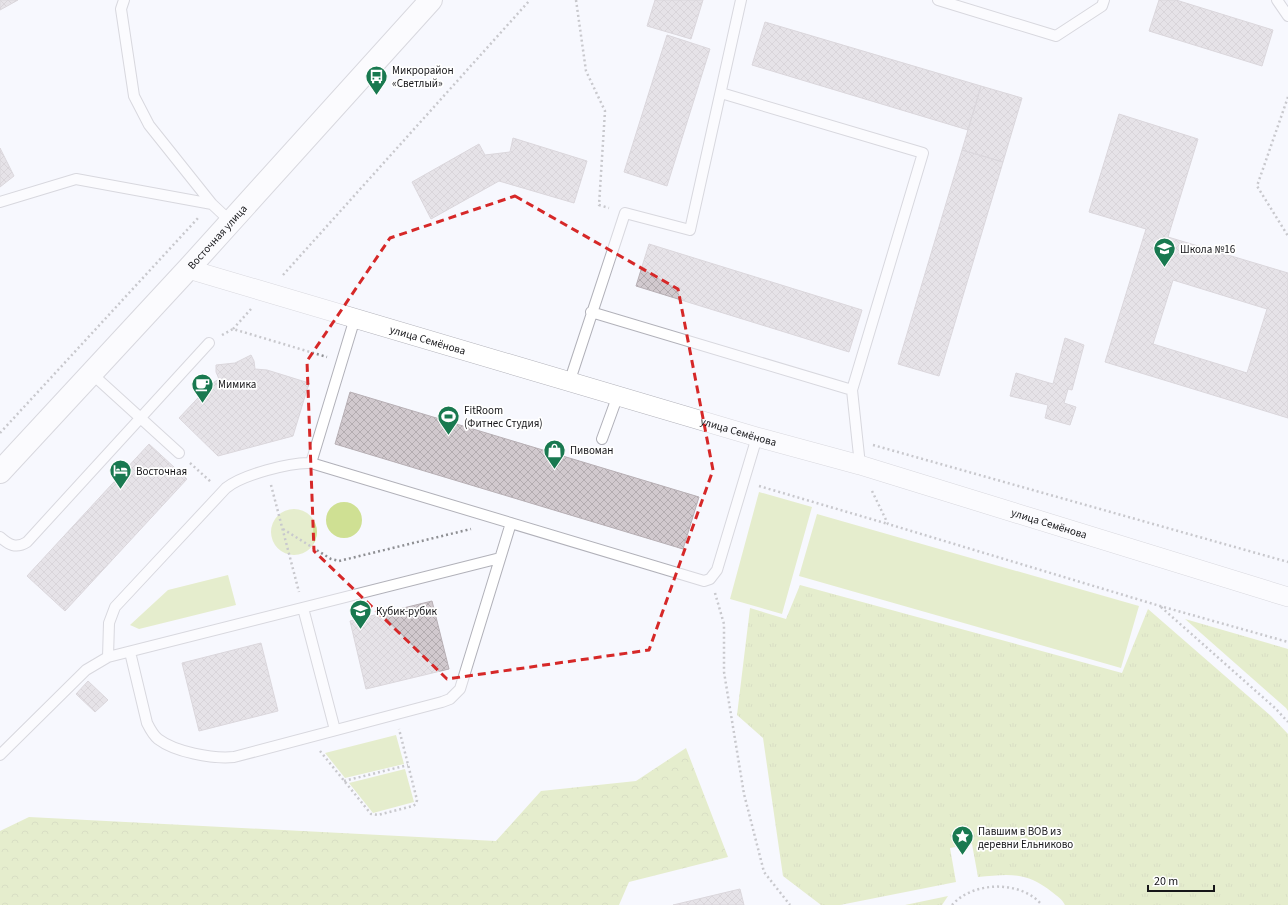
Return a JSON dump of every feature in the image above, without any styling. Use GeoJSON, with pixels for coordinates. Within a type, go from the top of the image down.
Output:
{"type":"FeatureCollection","features":[{"type":"Feature","properties":{"kind":"main road","name":"Восточная улица"},"geometry":{"type":"LineString","coordinates":[[0,471],[188,269],[431,0]]}},
{"type":"Feature","properties":{"kind":"street","name":"улица Семёнова"},"geometry":{"type":"LineString","coordinates":[[188,269],[570,380],[757,437],[860,465],[1288,596]]}},
{"type":"Feature","properties":{"kind":"lane"},"geometry":{"type":"LineString","coordinates":[[124,0],[121,9],[134,96],[149,125],[212,204],[230,222]]}},
{"type":"Feature","properties":{"kind":"lane"},"geometry":{"type":"LineString","coordinates":[[570,380],[591,312],[625,213],[690,230],[722,93],[741,0]]}},
{"type":"Feature","properties":{"kind":"lane"},"geometry":{"type":"LineString","coordinates":[[938,0],[1056,36],[1102,6],[1104,0]]}},
{"type":"Feature","properties":{"kind":"lane"},"geometry":{"type":"LineString","coordinates":[[1277,0],[1288,16]]}},
{"type":"Feature","properties":{"kind":"lane"},"geometry":{"type":"LineString","coordinates":[[722,93],[923,153],[852,390],[860,465]]}},
{"type":"Feature","properties":{"kind":"lane"},"geometry":{"type":"LineString","coordinates":[[0,202],[76,179],[212,204]]}},
{"type":"Feature","properties":{"kind":"lane"},"geometry":{"type":"LineString","coordinates":[[591,312],[852,390]]}},
{"type":"Feature","properties":{"kind":"lane"},"geometry":{"type":"LineString","coordinates":[[311,463],[355,318]]}},
{"type":"Feature","properties":{"kind":"lane"},"geometry":{"type":"LineString","coordinates":[[0,537],[13,546],[22,545],[27,542],[210,343]]}},
{"type":"Feature","properties":{"kind":"lane"},"geometry":{"type":"LineString","coordinates":[[92,373],[179,453]]}},
{"type":"Feature","properties":{"kind":"lane"},"geometry":{"type":"LineString","coordinates":[[602,439],[618,395]]}},
{"type":"Feature","properties":{"kind":"lane"},"geometry":{"type":"LineString","coordinates":[[108,657],[109,623],[115,607],[222,492],[237,480],[292,464],[311,463],[704,581],[710,580],[717,570],[757,437]]}},
{"type":"Feature","properties":{"kind":"lane"},"geometry":{"type":"LineString","coordinates":[[130,652],[147,723],[152,732],[165,743],[198,755],[220,758],[234,756],[450,700],[460,689],[500,558],[507,522]]}},
{"type":"Feature","properties":{"kind":"lane"},"geometry":{"type":"LineString","coordinates":[[0,755],[86,670],[108,657],[500,558]]}},
{"type":"Feature","properties":{"kind":"lane"},"geometry":{"type":"LineString","coordinates":[[303,608],[335,730]]}},
{"type":"Feature","properties":{"kind":"path"},"geometry":{"type":"LineString","coordinates":[[210,343],[232,329],[267,292],[530,0]]}},
{"type":"Feature","properties":{"kind":"path"},"geometry":{"type":"LineString","coordinates":[[576,0],[575,4],[586,71],[605,111],[599,205],[625,213]]}},
{"type":"Feature","properties":{"kind":"path"},"geometry":{"type":"LineString","coordinates":[[1288,97],[1257,186],[1288,236]]}},
{"type":"Feature","properties":{"kind":"path"},"geometry":{"type":"LineString","coordinates":[[0,433],[212,204]]}},
{"type":"Feature","properties":{"kind":"path"},"geometry":{"type":"LineString","coordinates":[[232,329],[341,361]]}},
{"type":"Feature","properties":{"kind":"path"},"geometry":{"type":"LineString","coordinates":[[857,440],[1288,562]]}},
{"type":"Feature","properties":{"kind":"path"},"geometry":{"type":"LineString","coordinates":[[179,453],[222,492]]}},
{"type":"Feature","properties":{"kind":"path"},"geometry":{"type":"LineString","coordinates":[[860,465],[888,524]]}},
{"type":"Feature","properties":{"kind":"path"},"geometry":{"type":"LineString","coordinates":[[268,471],[303,608]]}},
{"type":"Feature","properties":{"kind":"path"},"geometry":{"type":"LineString","coordinates":[[743,482],[1160,606],[1288,642]]}},
{"type":"Feature","properties":{"kind":"path"},"geometry":{"type":"LineString","coordinates":[[283,529],[331,558],[339,561],[507,522]]}},
{"type":"Feature","properties":{"kind":"path"},"geometry":{"type":"LineString","coordinates":[[710,580],[724,624],[724,672],[744,794],[764,872],[790,905]]}},
{"type":"Feature","properties":{"kind":"path"},"geometry":{"type":"LineString","coordinates":[[1160,606],[1275,708],[1288,722]]}},
{"type":"Feature","properties":{"kind":"path"},"geometry":{"type":"LineString","coordinates":[[308,737],[373,815],[413,806],[416,804],[417,800],[396,715]]}},
{"type":"Feature","properties":{"kind":"path"},"geometry":{"type":"LineString","coordinates":[[344,781],[408,765]]}},
{"type":"Feature","properties":{"kind":"path"},"geometry":{"type":"LineString","coordinates":[[952,905],[956,901],[976,890],[998,886],[1020,890],[1042,905]]}},
{"type":"Feature","properties":{"kind":"highlighted area"},"geometry":{"type":"Polygon","coordinates":[[[515,196],[678,289],[713,470],[649,650],[447,679],[314,551],[307,361],[390,238],[515,196]]]}},
{"type":"Feature","properties":{"kind":"green space"},"geometry":{"type":"Polygon","coordinates":[[[759,492],[812,507],[782,614],[730,599],[759,492]]]}},
{"type":"Feature","properties":{"kind":"green space"},"geometry":{"type":"Polygon","coordinates":[[[344,502],[354,505],[359,510],[362,520],[359,530],[354,535],[344,538],[334,535],[329,530],[326,520],[329,510],[334,505],[344,502]]]}},
{"type":"Feature","properties":{"kind":"green space"},"geometry":{"type":"Polygon","coordinates":[[[294,509],[307,513],[313,519],[317,532],[313,545],[307,551],[294,555],[281,551],[275,545],[271,532],[275,519],[281,513],[294,509]]]}},
{"type":"Feature","properties":{"kind":"green space"},"geometry":{"type":"Polygon","coordinates":[[[817,514],[1139,606],[1121,668],[799,576],[817,514]]]}},
{"type":"Feature","properties":{"kind":"green space"},"geometry":{"type":"Polygon","coordinates":[[[228,575],[236,605],[139,629],[130,625],[168,590],[228,575]]]}},
{"type":"Feature","properties":{"kind":"green space"},"geometry":{"type":"Polygon","coordinates":[[[800,585],[1122,673],[1148,609],[1271,716],[1288,734],[1288,905],[1065,905],[1043,885],[1025,877],[999,875],[978,877],[972,844],[950,848],[956,882],[840,905],[821,905],[783,876],[763,738],[737,715],[750,608],[786,619],[800,585]]]}},
{"type":"Feature","properties":{"kind":"green space"},"geometry":{"type":"Polygon","coordinates":[[[1185,619],[1288,649],[1288,711],[1286,708],[1185,619]]]}},
{"type":"Feature","properties":{"kind":"green space"},"geometry":{"type":"Polygon","coordinates":[[[396,735],[404,764],[345,778],[325,753],[396,735]]]}},
{"type":"Feature","properties":{"kind":"green space"},"geometry":{"type":"Polygon","coordinates":[[[686,748],[728,857],[629,882],[619,905],[0,905],[0,831],[29,817],[496,841],[541,791],[636,781],[686,748]]]}},
{"type":"Feature","properties":{"kind":"green space"},"geometry":{"type":"Polygon","coordinates":[[[405,769],[414,802],[373,813],[349,783],[405,769]]]}},
{"type":"Feature","properties":{"kind":"green space"},"geometry":{"type":"Polygon","coordinates":[[[948,896],[942,905],[905,905],[948,896]]]}},
{"type":"Feature","properties":{"kind":"building"},"geometry":{"type":"Polygon","coordinates":[[[0,0],[18,0],[0,10],[0,0]]]}},
{"type":"Feature","properties":{"kind":"building"},"geometry":{"type":"Polygon","coordinates":[[[655,0],[703,0],[691,39],[647,26],[655,0]]]}},
{"type":"Feature","properties":{"kind":"building"},"geometry":{"type":"Polygon","coordinates":[[[1159,0],[1176,0],[1273,30],[1262,66],[1149,31],[1159,0]]]}},
{"type":"Feature","properties":{"kind":"building"},"geometry":{"type":"Polygon","coordinates":[[[765,22],[981,86],[968,130],[752,65],[765,22]]]}},
{"type":"Feature","properties":{"kind":"building"},"geometry":{"type":"Polygon","coordinates":[[[667,35],[710,49],[667,186],[624,172],[667,35]]]}},
{"type":"Feature","properties":{"kind":"building"},"geometry":{"type":"Polygon","coordinates":[[[981,86],[1022,98],[1003,162],[962,150],[981,86]]]}},
{"type":"Feature","properties":{"kind":"building"},"geometry":{"type":"Polygon","coordinates":[[[1119,114],[1198,139],[1168,237],[1288,273],[1288,418],[1105,362],[1146,229],[1089,212],[1119,114]],[[1173,280],[1153,344],[1247,373],[1267,309],[1173,280]]]}},
{"type":"Feature","properties":{"kind":"building"},"geometry":{"type":"Polygon","coordinates":[[[513,138],[587,161],[574,203],[499,181],[431,219],[412,182],[479,144],[485,155],[510,152],[513,138]]]}},
{"type":"Feature","properties":{"kind":"building"},"geometry":{"type":"Polygon","coordinates":[[[0,148],[14,176],[0,187],[0,148]]]}},
{"type":"Feature","properties":{"kind":"building"},"geometry":{"type":"Polygon","coordinates":[[[962,150],[1003,162],[939,376],[898,364],[962,150]]]}},
{"type":"Feature","properties":{"kind":"building"},"geometry":{"type":"Polygon","coordinates":[[[649,244],[862,310],[849,352],[636,286],[649,244]]]}},
{"type":"Feature","properties":{"kind":"building"},"geometry":{"type":"Polygon","coordinates":[[[1065,338],[1084,345],[1072,390],[1068,389],[1064,403],[1076,407],[1070,425],[1045,418],[1048,405],[1010,396],[1016,373],[1053,384],[1065,338]]]}},
{"type":"Feature","properties":{"kind":"building"},"geometry":{"type":"Polygon","coordinates":[[[251,355],[254,361],[255,369],[267,370],[309,383],[293,436],[218,456],[179,418],[211,384],[219,379],[216,372],[216,365],[235,363],[251,355]]]}},
{"type":"Feature","properties":{"kind":"building"},"geometry":{"type":"Polygon","coordinates":[[[350,392],[699,497],[683,549],[335,444],[350,392]]]}},
{"type":"Feature","properties":{"kind":"building"},"geometry":{"type":"Polygon","coordinates":[[[149,444],[187,479],[65,611],[27,576],[149,444]]]}},
{"type":"Feature","properties":{"kind":"building"},"geometry":{"type":"Polygon","coordinates":[[[432,601],[449,669],[366,689],[350,621],[432,601]]]}},
{"type":"Feature","properties":{"kind":"building"},"geometry":{"type":"Polygon","coordinates":[[[261,643],[278,711],[199,731],[182,663],[261,643]]]}},
{"type":"Feature","properties":{"kind":"building"},"geometry":{"type":"Polygon","coordinates":[[[88,681],[108,700],[95,712],[76,694],[88,681]]]}},
{"type":"Feature","properties":{"kind":"building"},"geometry":{"type":"Polygon","coordinates":[[[740,889],[744,905],[673,905],[740,889]]]}},
{"type":"Feature","properties":{"kind":"place","name":"Микрорайон «Светлый»"},"geometry":{"type":"Point","coordinates":[376,96]}},
{"type":"Feature","properties":{"kind":"place","name":"Школа №16"},"geometry":{"type":"Point","coordinates":[1165,268]}},
{"type":"Feature","properties":{"kind":"place","name":"Мимика"},"geometry":{"type":"Point","coordinates":[202,404]}},
{"type":"Feature","properties":{"kind":"place","name":"FitRoom (Фитнес Студия)"},"geometry":{"type":"Point","coordinates":[449,436]}},
{"type":"Feature","properties":{"kind":"place","name":"Пивоман"},"geometry":{"type":"Point","coordinates":[555,470]}},
{"type":"Feature","properties":{"kind":"place","name":"Восточная"},"geometry":{"type":"Point","coordinates":[121,490]}},
{"type":"Feature","properties":{"kind":"place","name":"Кубик-рубик"},"geometry":{"type":"Point","coordinates":[361,630]}},
{"type":"Feature","properties":{"kind":"place","name":"Павшим в ВОВ из деревни Ельниково"},"geometry":{"type":"Point","coordinates":[963,856]}}]}
